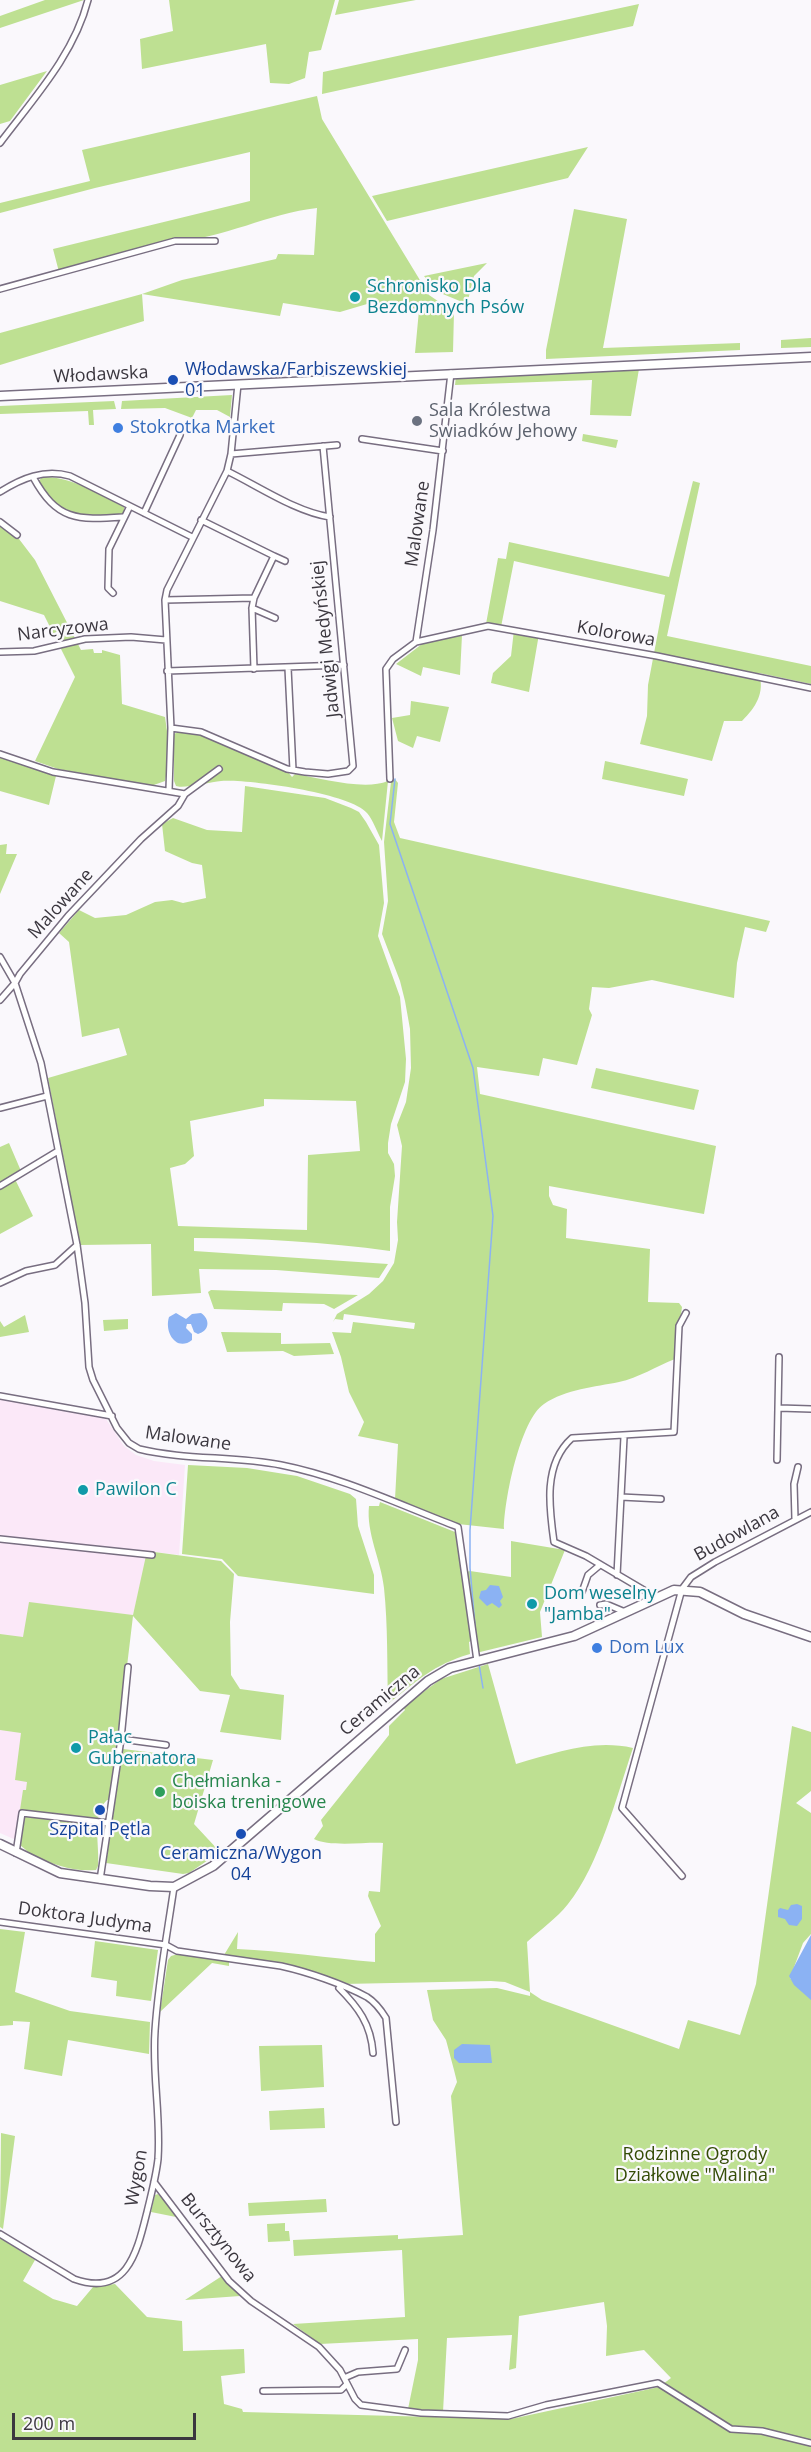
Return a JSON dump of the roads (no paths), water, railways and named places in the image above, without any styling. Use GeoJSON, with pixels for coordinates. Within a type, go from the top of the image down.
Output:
{"type":"FeatureCollection","features":[{"type":"Feature","properties":{"kind":"street"},"geometry":{"type":"LineString","coordinates":[[0,143],[39,92],[79,30],[88,0]]}},
{"type":"Feature","properties":{"kind":"street"},"geometry":{"type":"LineString","coordinates":[[0,289],[175,241],[215,241]]}},
{"type":"Feature","properties":{"kind":"street","name":"Włodawska"},"geometry":{"type":"LineString","coordinates":[[0,396],[811,357]]}},
{"type":"Feature","properties":{"kind":"street","name":"Malowane"},"geometry":{"type":"LineString","coordinates":[[416,642],[451,373]]}},
{"type":"Feature","properties":{"kind":"street"},"geometry":{"type":"LineString","coordinates":[[169,790],[170,725],[165,600],[167,590],[192,537],[227,471],[231,454],[238,384]]}},
{"type":"Feature","properties":{"kind":"street"},"geometry":{"type":"LineString","coordinates":[[144,513],[180,435]]}},
{"type":"Feature","properties":{"kind":"street"},"geometry":{"type":"LineString","coordinates":[[362,439],[442,451]]}},
{"type":"Feature","properties":{"kind":"street"},"geometry":{"type":"LineString","coordinates":[[231,454],[337,445]]}},
{"type":"Feature","properties":{"kind":"street","name":"Jadwigi Medyńskiej"},"geometry":{"type":"LineString","coordinates":[[294,770],[328,774],[352,769],[323,446]]}},
{"type":"Feature","properties":{"kind":"street"},"geometry":{"type":"LineString","coordinates":[[227,471],[318,516],[330,517]]}},
{"type":"Feature","properties":{"kind":"street"},"geometry":{"type":"LineString","coordinates":[[0,492],[16,482],[46,472],[70,477],[192,537]]}},
{"type":"Feature","properties":{"kind":"street"},"geometry":{"type":"LineString","coordinates":[[33,477],[48,502],[78,518],[123,518]]}},
{"type":"Feature","properties":{"kind":"street"},"geometry":{"type":"LineString","coordinates":[[113,593],[108,588],[107,559],[109,549],[130,506]]}},
{"type":"Feature","properties":{"kind":"street"},"geometry":{"type":"LineString","coordinates":[[201,520],[285,561]]}},
{"type":"Feature","properties":{"kind":"street"},"geometry":{"type":"LineString","coordinates":[[0,522],[17,535]]}},
{"type":"Feature","properties":{"kind":"street"},"geometry":{"type":"LineString","coordinates":[[254,669],[252,608],[254,598],[274,556]]}},
{"type":"Feature","properties":{"kind":"street"},"geometry":{"type":"LineString","coordinates":[[165,600],[254,598]]}},
{"type":"Feature","properties":{"kind":"street"},"geometry":{"type":"LineString","coordinates":[[252,608],[275,618]]}},
{"type":"Feature","properties":{"kind":"street","name":"Kolorowa"},"geometry":{"type":"LineString","coordinates":[[416,642],[488,626],[657,656],[811,688]]}},
{"type":"Feature","properties":{"kind":"street","name":"Narcyzowa"},"geometry":{"type":"LineString","coordinates":[[0,652],[34,651],[85,639],[131,637],[166,640]]}},
{"type":"Feature","properties":{"kind":"street"},"geometry":{"type":"LineString","coordinates":[[390,779],[385,675],[388,665],[416,642]]}},
{"type":"Feature","properties":{"kind":"street"},"geometry":{"type":"LineString","coordinates":[[167,671],[344,665]]}},
{"type":"Feature","properties":{"kind":"street"},"geometry":{"type":"LineString","coordinates":[[170,725],[201,732],[294,770],[288,668]]}},
{"type":"Feature","properties":{"kind":"street"},"geometry":{"type":"LineString","coordinates":[[0,754],[53,772],[185,794]]}},
{"type":"Feature","properties":{"kind":"street","name":"Malowane"},"geometry":{"type":"LineString","coordinates":[[219,769],[185,794],[178,806],[141,839],[68,916],[15,983],[17,995],[41,1063],[76,1245],[85,1303],[89,1367],[93,1380],[122,1436],[139,1449],[258,1461],[297,1468],[458,1527],[478,1660]]}},
{"type":"Feature","properties":{"kind":"street"},"geometry":{"type":"LineString","coordinates":[[0,957],[15,983],[0,1000]]}},
{"type":"Feature","properties":{"kind":"street"},"geometry":{"type":"LineString","coordinates":[[0,1108],[47,1096]]}},
{"type":"Feature","properties":{"kind":"street"},"geometry":{"type":"LineString","coordinates":[[0,1186],[58,1152]]}},
{"type":"Feature","properties":{"kind":"street"},"geometry":{"type":"LineString","coordinates":[[0,1282],[26,1271],[55,1265],[76,1245]]}},
{"type":"Feature","properties":{"kind":"street"},"geometry":{"type":"LineString","coordinates":[[652,1599],[647,1592],[600,1564],[554,1542],[550,1489],[556,1457],[572,1438],[598,1435],[624,1437],[649,1432],[674,1432],[679,1326],[686,1313]]}},
{"type":"Feature","properties":{"kind":"street"},"geometry":{"type":"LineString","coordinates":[[777,1460],[779,1356]]}},
{"type":"Feature","properties":{"kind":"street"},"geometry":{"type":"LineString","coordinates":[[0,1396],[112,1416]]}},
{"type":"Feature","properties":{"kind":"street"},"geometry":{"type":"LineString","coordinates":[[779,1408],[811,1409]]}},
{"type":"Feature","properties":{"kind":"street"},"geometry":{"type":"LineString","coordinates":[[617,1575],[624,1437]]}},
{"type":"Feature","properties":{"kind":"street"},"geometry":{"type":"LineString","coordinates":[[795,1519],[794,1484],[798,1467]]}},
{"type":"Feature","properties":{"kind":"street"},"geometry":{"type":"LineString","coordinates":[[621,1497],[661,1499]]}},
{"type":"Feature","properties":{"kind":"street","name":"Budowlana"},"geometry":{"type":"LineString","coordinates":[[682,1589],[691,1577],[811,1512]]}},
{"type":"Feature","properties":{"kind":"street"},"geometry":{"type":"LineString","coordinates":[[0,1539],[152,1555]]}},
{"type":"Feature","properties":{"kind":"street"},"geometry":{"type":"LineString","coordinates":[[582,1592],[588,1575],[600,1564]]}},
{"type":"Feature","properties":{"kind":"street"},"geometry":{"type":"LineString","coordinates":[[682,1876],[622,1808],[682,1589],[700,1592],[744,1614],[811,1637]]}},
{"type":"Feature","properties":{"kind":"street","name":"Ceramiczna"},"geometry":{"type":"LineString","coordinates":[[174,1887],[213,1866],[428,1681],[450,1668],[574,1636],[669,1591],[682,1589]]}},
{"type":"Feature","properties":{"kind":"street"},"geometry":{"type":"LineString","coordinates":[[600,1605],[606,1604],[626,1613]]}},
{"type":"Feature","properties":{"kind":"street"},"geometry":{"type":"LineString","coordinates":[[100,1880],[121,1739],[128,1667]]}},
{"type":"Feature","properties":{"kind":"street"},"geometry":{"type":"LineString","coordinates":[[121,1739],[166,1745]]}},
{"type":"Feature","properties":{"kind":"street"},"geometry":{"type":"LineString","coordinates":[[16,1852],[22,1813],[109,1823]]}},
{"type":"Feature","properties":{"kind":"street"},"geometry":{"type":"LineString","coordinates":[[0,1844],[60,1873],[100,1880],[174,1887]]}},
{"type":"Feature","properties":{"kind":"street","name":"Wygon"},"geometry":{"type":"LineString","coordinates":[[0,2234],[74,2279],[93,2283],[111,2281],[123,2273],[136,2255],[154,2182],[158,2141],[154,2039],[174,1887]]}},
{"type":"Feature","properties":{"kind":"street","name":"Doktora Judyma"},"geometry":{"type":"LineString","coordinates":[[0,1922],[166,1944]]}},
{"type":"Feature","properties":{"kind":"street"},"geometry":{"type":"LineString","coordinates":[[166,1944],[177,1951],[281,1966],[368,1998],[381,2009],[386,2018],[396,2122]]}},
{"type":"Feature","properties":{"kind":"street"},"geometry":{"type":"LineString","coordinates":[[336,1985],[365,2018],[372,2040],[373,2053]]}},
{"type":"Feature","properties":{"kind":"street","name":"Bursztynowa"},"geometry":{"type":"LineString","coordinates":[[154,2182],[229,2281],[251,2301],[314,2343],[335,2364],[358,2402],[369,2407],[449,2415],[508,2416],[566,2401],[658,2383],[731,2429],[762,2431],[811,2443]]}},
{"type":"Feature","properties":{"kind":"street"},"geometry":{"type":"LineString","coordinates":[[344,2378],[358,2372],[397,2368],[405,2350]]}},
{"type":"Feature","properties":{"kind":"street"},"geometry":{"type":"LineString","coordinates":[[263,2391],[341,2390],[347,2385]]}},
{"type":"Feature","properties":{"kind":"water"},"geometry":{"type":"Polygon","coordinates":[[[176,1313],[186,1319],[192,1314],[201,1313],[207,1322],[205,1330],[198,1334],[194,1332],[191,1324],[187,1324],[186,1328],[192,1334],[192,1340],[181,1344],[177,1342],[168,1329],[169,1317],[176,1313]]]}},
{"type":"Feature","properties":{"kind":"water"},"geometry":{"type":"Polygon","coordinates":[[[490,1585],[499,1586],[503,1597],[499,1608],[492,1603],[487,1606],[479,1598],[481,1591],[486,1590],[490,1585]]]}},
{"type":"Feature","properties":{"kind":"water"},"geometry":{"type":"Polygon","coordinates":[[[791,1905],[802,1906],[802,1919],[797,1926],[789,1925],[785,1919],[778,1917],[780,1908],[788,1910],[791,1905]]]}},
{"type":"Feature","properties":{"kind":"water"},"geometry":{"type":"Polygon","coordinates":[[[811,1935],[811,2000],[794,1985],[789,1976],[811,1935]]]}},
{"type":"Feature","properties":{"kind":"water"},"geometry":{"type":"Polygon","coordinates":[[[462,2044],[490,2045],[492,2063],[459,2063],[454,2058],[454,2050],[462,2044]]]}},
{"type":"Feature","properties":{"kind":"waterway"},"geometry":{"type":"LineString","coordinates":[[395,779],[390,824],[473,1068],[493,1216],[470,1530],[470,1568],[475,1626]]}},
{"type":"Feature","properties":{"kind":"waterway"},"geometry":{"type":"LineString","coordinates":[[479,1664],[483,1688]]}},
{"type":"Feature","properties":{"kind":"place","name":"Schronisko Dla Bezdomnych Psów"},"geometry":{"type":"Point","coordinates":[355,297]}},
{"type":"Feature","properties":{"kind":"place","name":"Włodawska/Farbiszewskiej 01"},"geometry":{"type":"Point","coordinates":[173,380]}},
{"type":"Feature","properties":{"kind":"place","name":"Sala Królestwa Swiadków Jehowy"},"geometry":{"type":"Point","coordinates":[417,421]}},
{"type":"Feature","properties":{"kind":"place","name":"Stokrotka Market"},"geometry":{"type":"Point","coordinates":[118,428]}},
{"type":"Feature","properties":{"kind":"place","name":"Pawilon C"},"geometry":{"type":"Point","coordinates":[83,1490]}},
{"type":"Feature","properties":{"kind":"place","name":"Dom weselny \"Jamba\""},"geometry":{"type":"Point","coordinates":[532,1604]}},
{"type":"Feature","properties":{"kind":"place","name":"Dom Lux"},"geometry":{"type":"Point","coordinates":[597,1648]}},
{"type":"Feature","properties":{"kind":"place","name":"Pałac Gubernatora"},"geometry":{"type":"Point","coordinates":[76,1748]}},
{"type":"Feature","properties":{"kind":"place","name":"Chełmianka - boiska treningowe"},"geometry":{"type":"Point","coordinates":[160,1792]}},
{"type":"Feature","properties":{"kind":"place","name":"Szpital Pętla"},"geometry":{"type":"Point","coordinates":[100,1810]}},
{"type":"Feature","properties":{"kind":"place","name":"Ceramiczna/Wygon 04"},"geometry":{"type":"Point","coordinates":[241,1834]}},
{"type":"Feature","properties":{"kind":"park label","name":"Rodzinne Ogrody Działkowe \"Malina\""},"geometry":{"type":"Point","coordinates":[695,2165]}}]}
